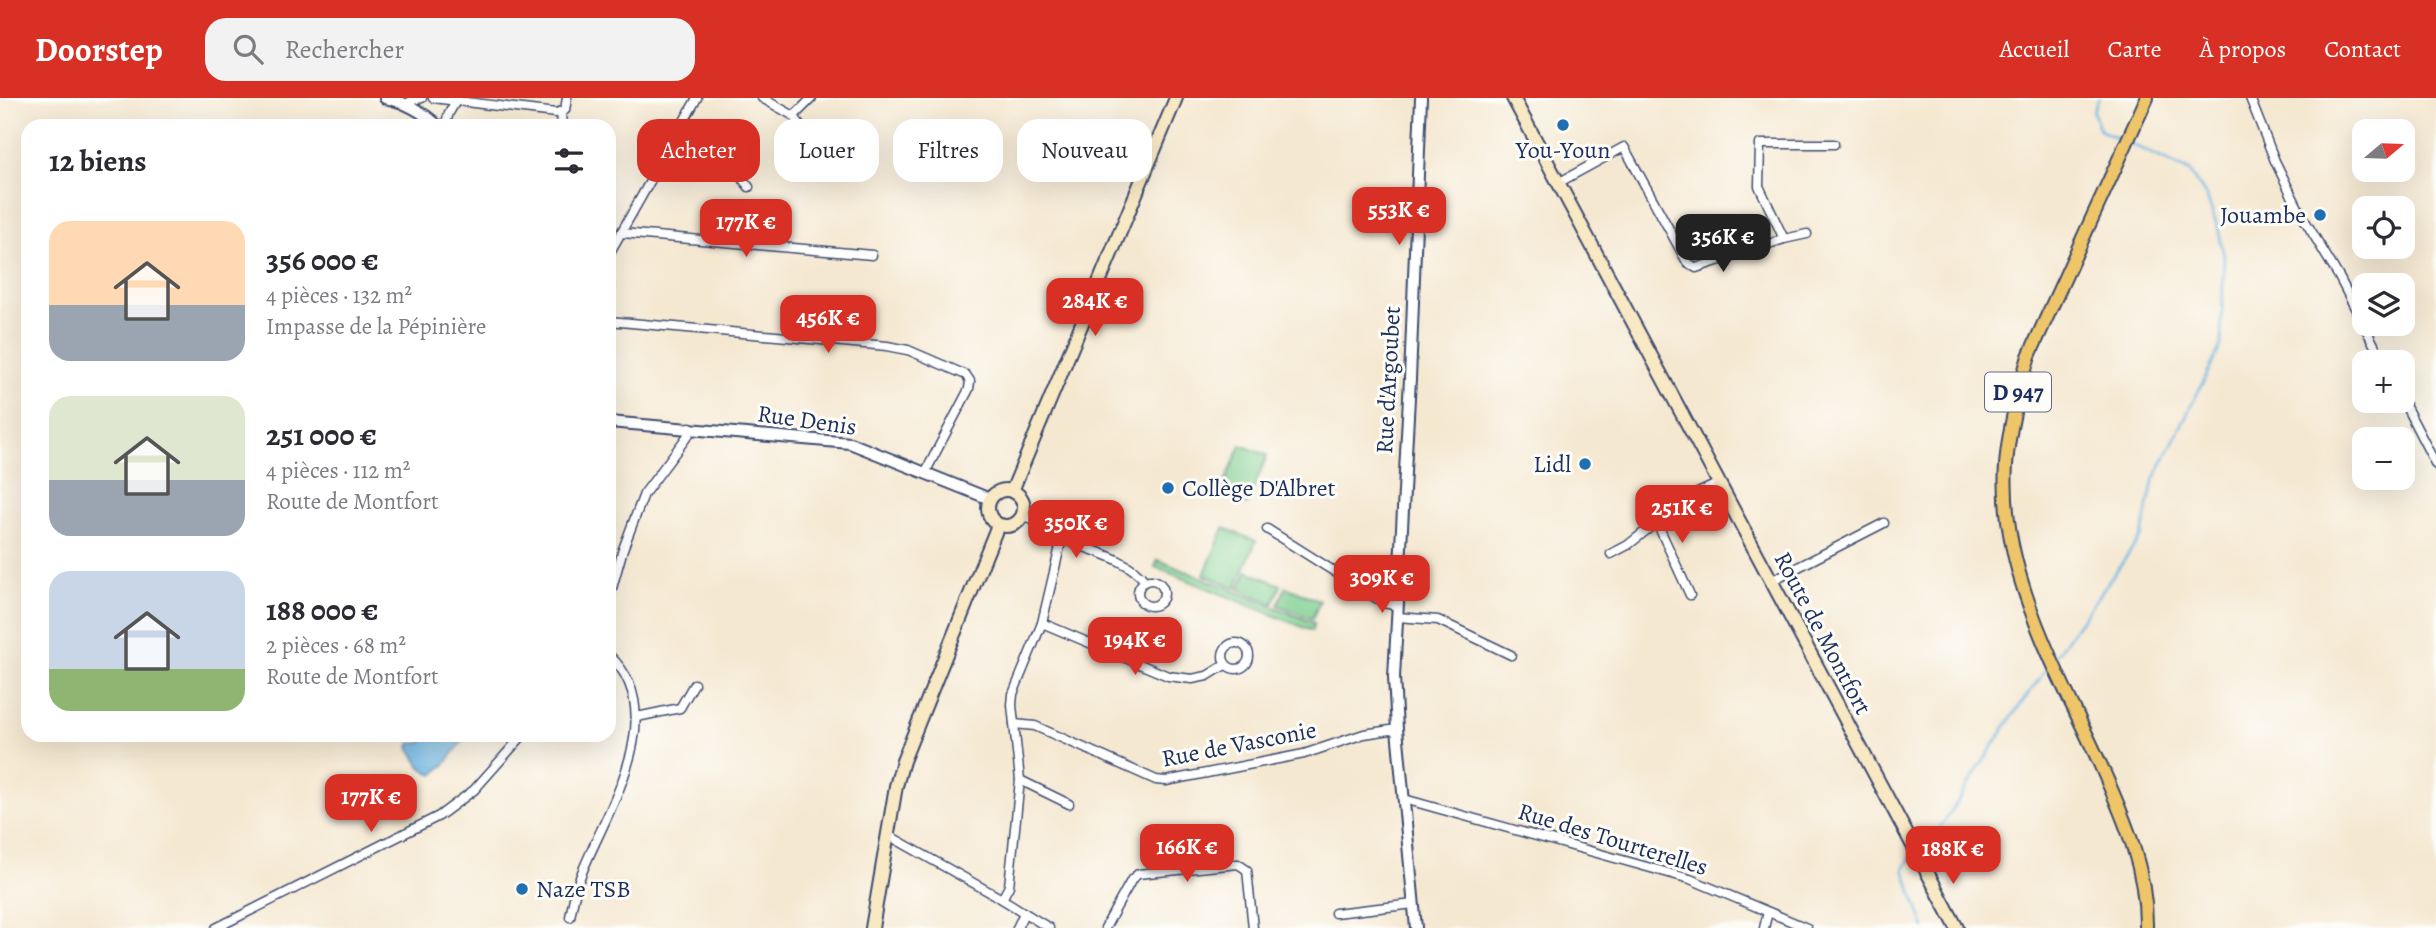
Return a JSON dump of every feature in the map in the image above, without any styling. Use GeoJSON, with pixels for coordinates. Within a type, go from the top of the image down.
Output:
{"type":"FeatureCollection","features":[{"type":"Feature","properties":{"kind":"main road"},"geometry":{"type":"LineString","coordinates":[[1012,491],[1176,98]]}},
{"type":"Feature","properties":{"kind":"main road","name":"Route de Montfort"},"geometry":{"type":"LineString","coordinates":[[1513,98],[1956,928]]}},
{"type":"Feature","properties":{"kind":"main road","name":"D 947"},"geometry":{"type":"LineString","coordinates":[[2146,928],[2144,892],[2129,832],[2021,580],[2012,544],[2006,480],[2010,430],[2018,393],[2038,334],[2147,98]]}},
{"type":"Feature","properties":{"kind":"main road"},"geometry":{"type":"LineString","coordinates":[[999,491],[1012,491],[1023,501],[1023,515],[1012,525],[998,524],[988,513],[990,499],[999,491]]}},
{"type":"Feature","properties":{"kind":"main road"},"geometry":{"type":"LineString","coordinates":[[872,928],[896,786],[903,761],[998,524]]}},
{"type":"Feature","properties":{"kind":"street"},"geometry":{"type":"LineString","coordinates":[[386,98],[407,104],[430,119]]}},
{"type":"Feature","properties":{"kind":"street"},"geometry":{"type":"LineString","coordinates":[[407,104],[422,98]]}},
{"type":"Feature","properties":{"kind":"street"},"geometry":{"type":"LineString","coordinates":[[433,98],[561,112],[565,110],[567,98]]}},
{"type":"Feature","properties":{"kind":"street"},"geometry":{"type":"LineString","coordinates":[[686,119],[697,98]]}},
{"type":"Feature","properties":{"kind":"street"},"geometry":{"type":"LineString","coordinates":[[762,98],[795,119]]}},
{"type":"Feature","properties":{"kind":"street"},"geometry":{"type":"LineString","coordinates":[[793,116],[812,98]]}},
{"type":"Feature","properties":{"kind":"street","name":"Rue d'Argoubet"},"geometry":{"type":"LineString","coordinates":[[1416,928],[1397,729],[1395,664],[1421,98]]}},
{"type":"Feature","properties":{"kind":"street"},"geometry":{"type":"LineString","coordinates":[[2250,98],[2275,161],[2301,214],[2339,277],[2377,350]]}},
{"type":"Feature","properties":{"kind":"street"},"geometry":{"type":"LineString","coordinates":[[447,119],[456,101]]}},
{"type":"Feature","properties":{"kind":"street"},"geometry":{"type":"LineString","coordinates":[[561,112],[562,119]]}},
{"type":"Feature","properties":{"kind":"street"},"geometry":{"type":"LineString","coordinates":[[1784,239],[1759,186],[1760,144],[1835,144]]}},
{"type":"Feature","properties":{"kind":"street"},"geometry":{"type":"LineString","coordinates":[[1558,183],[1624,147],[1687,262],[1696,268],[1807,234]]}},
{"type":"Feature","properties":{"kind":"street"},"geometry":{"type":"LineString","coordinates":[[616,243],[651,182]]}},
{"type":"Feature","properties":{"kind":"street"},"geometry":{"type":"LineString","coordinates":[[744,182],[748,187]]}},
{"type":"Feature","properties":{"kind":"street"},"geometry":{"type":"LineString","coordinates":[[622,233],[872,254]]}},
{"type":"Feature","properties":{"kind":"street"},"geometry":{"type":"LineString","coordinates":[[616,322],[887,346],[908,350],[966,375],[970,381],[969,389],[925,473]]}},
{"type":"Feature","properties":{"kind":"street"},"geometry":{"type":"LineString","coordinates":[[2409,413],[2436,465]]}},
{"type":"Feature","properties":{"kind":"street","name":"Rue Denis"},"geometry":{"type":"LineString","coordinates":[[616,422],[850,443],[990,499]]}},
{"type":"Feature","properties":{"kind":"street"},"geometry":{"type":"LineString","coordinates":[[616,574],[644,494],[689,434],[690,427]]}},
{"type":"Feature","properties":{"kind":"street"},"geometry":{"type":"LineString","coordinates":[[1611,554],[1629,545],[1687,498],[1719,483]]}},
{"type":"Feature","properties":{"kind":"street"},"geometry":{"type":"LineString","coordinates":[[1023,515],[1062,538],[1127,565],[1145,580]]}},
{"type":"Feature","properties":{"kind":"street"},"geometry":{"type":"LineString","coordinates":[[1656,522],[1690,595]]}},
{"type":"Feature","properties":{"kind":"street"},"geometry":{"type":"LineString","coordinates":[[1771,581],[1884,523]]}},
{"type":"Feature","properties":{"kind":"street"},"geometry":{"type":"LineString","coordinates":[[1267,529],[1398,611],[1438,620],[1511,655]]}},
{"type":"Feature","properties":{"kind":"street"},"geometry":{"type":"LineString","coordinates":[[1002,899],[1009,886],[1020,780],[1013,694],[1042,623],[1062,538]]}},
{"type":"Feature","properties":{"kind":"street"},"geometry":{"type":"LineString","coordinates":[[1042,623],[1168,676],[1207,676],[1226,665]]}},
{"type":"Feature","properties":{"kind":"street"},"geometry":{"type":"LineString","coordinates":[[570,917],[579,878],[629,764],[637,717],[629,685],[616,662]]}},
{"type":"Feature","properties":{"kind":"street"},"geometry":{"type":"LineString","coordinates":[[637,717],[680,708],[694,684]]}},
{"type":"Feature","properties":{"kind":"street","name":"Rue de Vasconie"},"geometry":{"type":"LineString","coordinates":[[1014,724],[1035,726],[1156,780],[1166,781],[1304,754],[1364,734],[1397,729]]}},
{"type":"Feature","properties":{"kind":"street"},"geometry":{"type":"LineString","coordinates":[[216,928],[439,816],[474,790],[517,742]]}},
{"type":"Feature","properties":{"kind":"street"},"geometry":{"type":"LineString","coordinates":[[1020,780],[1069,804]]}},
{"type":"Feature","properties":{"kind":"street","name":"Rue des Tourterelles"},"geometry":{"type":"LineString","coordinates":[[1404,799],[1690,879],[1807,928]]}},
{"type":"Feature","properties":{"kind":"street"},"geometry":{"type":"LineString","coordinates":[[888,835],[1049,928]]}},
{"type":"Feature","properties":{"kind":"street"},"geometry":{"type":"LineString","coordinates":[[1105,928],[1132,878],[1138,874],[1238,863],[1247,870],[1253,928]]}},
{"type":"Feature","properties":{"kind":"street"},"geometry":{"type":"LineString","coordinates":[[1335,912],[1414,904]]}},
{"type":"Feature","properties":{"kind":"street"},"geometry":{"type":"LineString","coordinates":[[1764,928],[1768,912]]}},
{"type":"Feature","properties":{"kind":"street"},"geometry":{"type":"LineString","coordinates":[[1017,928],[1024,913]]}},
{"type":"Feature","properties":{"kind":"green space"},"geometry":{"type":"Polygon","coordinates":[[[1241,445],[1267,455],[1247,505],[1220,494],[1241,445]]]}},
{"type":"Feature","properties":{"kind":"green space"},"geometry":{"type":"Polygon","coordinates":[[[1224,528],[1256,541],[1236,588],[1204,575],[1224,528]]]}},
{"type":"Feature","properties":{"kind":"green space"},"geometry":{"type":"Polygon","coordinates":[[[1158,560],[1314,623],[1312,631],[1155,567],[1158,560]]]}},
{"type":"Feature","properties":{"kind":"green space"},"geometry":{"type":"Polygon","coordinates":[[[1247,571],[1281,585],[1273,604],[1239,589],[1247,571]]]}},
{"type":"Feature","properties":{"kind":"green space"},"geometry":{"type":"Polygon","coordinates":[[[1286,587],[1320,601],[1312,619],[1278,605],[1286,587]]]}},
{"type":"Feature","properties":{"kind":"water"},"geometry":{"type":"Polygon","coordinates":[[[462,742],[433,775],[421,767],[409,747],[411,743],[462,742]]]}},
{"type":"Feature","properties":{"kind":"waterway"},"geometry":{"type":"LineString","coordinates":[[2099,98],[2093,111],[2100,130],[2123,141]]}},
{"type":"Feature","properties":{"kind":"waterway"},"geometry":{"type":"LineString","coordinates":[[2056,655],[2142,535],[2153,482],[2221,346],[2224,256],[2207,198],[2189,171],[2129,143]]}},
{"type":"Feature","properties":{"kind":"waterway"},"geometry":{"type":"LineString","coordinates":[[1921,850],[1932,841],[2013,715],[2048,667]]}},
{"type":"Feature","properties":{"kind":"waterway"},"geometry":{"type":"LineString","coordinates":[[1912,855],[1904,869],[1925,928]]}},
{"type":"Feature","properties":{"kind":"place","name":"You-Youn"},"geometry":{"type":"Point","coordinates":[1563,125]}},
{"type":"Feature","properties":{"kind":"place","name":"Jouambe"},"geometry":{"type":"Point","coordinates":[2320,215]}},
{"type":"Feature","properties":{"kind":"place","name":"Lidl"},"geometry":{"type":"Point","coordinates":[1585,464]}},
{"type":"Feature","properties":{"kind":"place","name":"Collège D'Albret"},"geometry":{"type":"Point","coordinates":[1168,488]}},
{"type":"Feature","properties":{"kind":"place","name":"Naze TSB"},"geometry":{"type":"Point","coordinates":[522,889]}}]}
